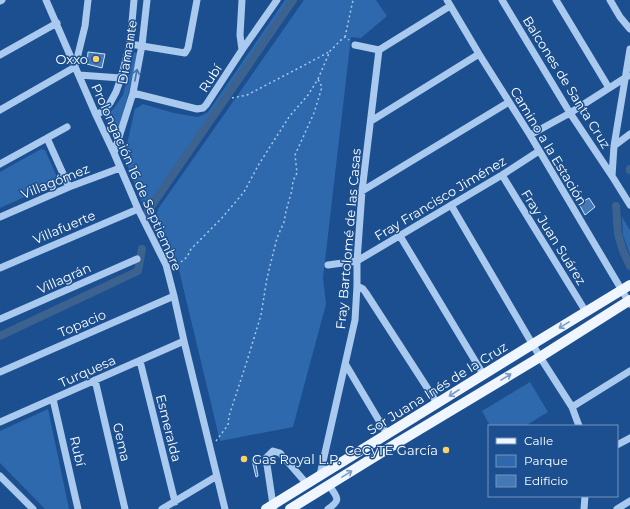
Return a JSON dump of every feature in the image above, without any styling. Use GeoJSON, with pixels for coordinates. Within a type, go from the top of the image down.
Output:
{"type":"FeatureCollection","features":[{"type":"Feature","properties":{"kind":"main road","name":"Sor Juana Inés de la Cruz"},"geometry":{"type":"LineString","coordinates":[[271,508],[483,374],[626,287]]}},
{"type":"Feature","properties":{"kind":"main road","name":"Sor Juana Inés de la Cruz"},"geometry":{"type":"LineString","coordinates":[[290,509],[629,302]]}},
{"type":"Feature","properties":{"kind":"street","name":"Prolongación 16 de Septiembre"},"geometry":{"type":"LineString","coordinates":[[46,0],[138,209],[166,264],[225,509]]}},
{"type":"Feature","properties":{"kind":"street"},"geometry":{"type":"LineString","coordinates":[[0,110],[75,67],[85,26],[88,0]]}},
{"type":"Feature","properties":{"kind":"street","name":"Diamante"},"geometry":{"type":"LineString","coordinates":[[96,115],[103,111],[110,103],[121,78],[130,44],[134,0]]}},
{"type":"Feature","properties":{"kind":"street","name":"Diamante"},"geometry":{"type":"LineString","coordinates":[[114,153],[133,92],[142,45],[147,0]]}},
{"type":"Feature","properties":{"kind":"street"},"geometry":{"type":"LineString","coordinates":[[130,44],[185,52],[188,48],[197,0]]}},
{"type":"Feature","properties":{"kind":"street"},"geometry":{"type":"LineString","coordinates":[[242,0],[240,35],[242,50]]}},
{"type":"Feature","properties":{"kind":"street","name":"Rubí"},"geometry":{"type":"LineString","coordinates":[[133,92],[197,109],[203,108],[277,0]]}},
{"type":"Feature","properties":{"kind":"street","name":"Balcones de Santa Cruz"},"geometry":{"type":"LineString","coordinates":[[502,0],[570,113],[630,205]]}},
{"type":"Feature","properties":{"kind":"street"},"geometry":{"type":"LineString","coordinates":[[556,0],[609,88]]}},
{"type":"Feature","properties":{"kind":"street"},"geometry":{"type":"LineString","coordinates":[[610,0],[620,17],[630,29]]}},
{"type":"Feature","properties":{"kind":"street"},"geometry":{"type":"LineString","coordinates":[[355,46],[379,50],[448,3]]}},
{"type":"Feature","properties":{"kind":"street","name":"Camino a la Estación"},"geometry":{"type":"LineString","coordinates":[[448,3],[539,151],[626,287],[629,302]]}},
{"type":"Feature","properties":{"kind":"street"},"geometry":{"type":"LineString","coordinates":[[0,55],[57,23]]}},
{"type":"Feature","properties":{"kind":"street"},"geometry":{"type":"LineString","coordinates":[[612,176],[614,146],[628,76],[630,48]]}},
{"type":"Feature","properties":{"kind":"street","name":"Fray Bartolomé de las Casas"},"geometry":{"type":"LineString","coordinates":[[320,476],[355,320],[362,191],[379,50]]}},
{"type":"Feature","properties":{"kind":"street"},"geometry":{"type":"LineString","coordinates":[[371,121],[479,54]]}},
{"type":"Feature","properties":{"kind":"street"},"geometry":{"type":"LineString","coordinates":[[79,75],[121,78]]}},
{"type":"Feature","properties":{"kind":"street"},"geometry":{"type":"LineString","coordinates":[[530,135],[570,113],[628,76]]}},
{"type":"Feature","properties":{"kind":"street"},"geometry":{"type":"LineString","coordinates":[[362,191],[509,102]]}},
{"type":"Feature","properties":{"kind":"street"},"geometry":{"type":"LineString","coordinates":[[0,164],[67,127]]}},
{"type":"Feature","properties":{"kind":"street"},"geometry":{"type":"LineString","coordinates":[[614,146],[630,134]]}},
{"type":"Feature","properties":{"kind":"street"},"geometry":{"type":"LineString","coordinates":[[47,138],[69,187]]}},
{"type":"Feature","properties":{"kind":"street","name":"Fray Francisco Jiménez"},"geometry":{"type":"LineString","coordinates":[[328,265],[357,261],[502,175],[539,151]]}},
{"type":"Feature","properties":{"kind":"street","name":"Villagómez"},"geometry":{"type":"LineString","coordinates":[[0,217],[69,187],[120,168]]}},
{"type":"Feature","properties":{"kind":"street","name":"Fray Juan Suárez"},"geometry":{"type":"LineString","coordinates":[[502,175],[586,312]]}},
{"type":"Feature","properties":{"kind":"street"},"geometry":{"type":"LineString","coordinates":[[451,205],[540,357],[572,407],[579,425]]}},
{"type":"Feature","properties":{"kind":"street","name":"Villafuerte"},"geometry":{"type":"LineString","coordinates":[[0,268],[138,209]]}},
{"type":"Feature","properties":{"kind":"street"},"geometry":{"type":"LineString","coordinates":[[400,236],[483,374]]}},
{"type":"Feature","properties":{"kind":"street","name":"Villagrán"},"geometry":{"type":"LineString","coordinates":[[0,319],[137,259]]}},
{"type":"Feature","properties":{"kind":"street"},"geometry":{"type":"LineString","coordinates":[[357,286],[363,289],[366,293],[437,403]]}},
{"type":"Feature","properties":{"kind":"street","name":"Topacio"},"geometry":{"type":"LineString","coordinates":[[0,372],[174,296]]}},
{"type":"Feature","properties":{"kind":"street","name":"Turquesa"},"geometry":{"type":"LineString","coordinates":[[0,422],[184,341]]}},
{"type":"Feature","properties":{"kind":"street","name":"Esmeralda"},"geometry":{"type":"LineString","coordinates":[[140,361],[175,502]]}},
{"type":"Feature","properties":{"kind":"street"},"geometry":{"type":"LineString","coordinates":[[346,365],[388,434]]}},
{"type":"Feature","properties":{"kind":"street"},"geometry":{"type":"LineString","coordinates":[[572,407],[630,371]]}},
{"type":"Feature","properties":{"kind":"street","name":"Gema"},"geometry":{"type":"LineString","coordinates":[[95,380],[125,509]]}},
{"type":"Feature","properties":{"kind":"street","name":"Rubí"},"geometry":{"type":"LineString","coordinates":[[54,399],[78,509]]}},
{"type":"Feature","properties":{"kind":"street"},"geometry":{"type":"LineString","coordinates":[[618,444],[630,438]]}},
{"type":"Feature","properties":{"kind":"street"},"geometry":{"type":"LineString","coordinates":[[271,508],[266,458],[273,452],[280,453],[307,484]]}},
{"type":"Feature","properties":{"kind":"street"},"geometry":{"type":"LineString","coordinates":[[0,476],[33,509]]}},
{"type":"Feature","properties":{"kind":"street"},"geometry":{"type":"LineString","coordinates":[[162,509],[217,476]]}},
{"type":"Feature","properties":{"kind":"street"},"geometry":{"type":"LineString","coordinates":[[328,509],[337,501],[337,498],[329,485]]}},
{"type":"Feature","properties":{"kind":"street"},"geometry":{"type":"LineString","coordinates":[[584,509],[585,497]]}},
{"type":"Feature","properties":{"kind":"street"},"geometry":{"type":"LineString","coordinates":[[617,509],[630,501]]}},
{"type":"Feature","properties":{"kind":"path"},"geometry":{"type":"LineString","coordinates":[[232,98],[247,95],[297,70],[330,51],[345,37],[353,0]]}},
{"type":"Feature","properties":{"kind":"path"},"geometry":{"type":"LineString","coordinates":[[345,37],[355,46]]}},
{"type":"Feature","properties":{"kind":"path"},"geometry":{"type":"LineString","coordinates":[[169,277],[187,257],[191,249],[221,220],[244,192],[259,164],[289,117],[308,95],[318,79],[330,51]]}},
{"type":"Feature","properties":{"kind":"path"},"geometry":{"type":"LineString","coordinates":[[210,447],[228,425],[229,416],[259,323],[267,278],[277,238],[284,222],[293,181],[297,173],[295,155],[314,113],[322,87],[318,79]]}},
{"type":"Feature","properties":{"kind":"green space"},"geometry":{"type":"Polygon","coordinates":[[[285,0],[290,0],[149,203],[143,205],[124,157],[135,109],[143,104],[174,113],[197,117],[208,112],[285,0]]]}},
{"type":"Feature","properties":{"kind":"green space"},"geometry":{"type":"Polygon","coordinates":[[[304,0],[376,0],[387,16],[361,38],[351,37],[323,278],[326,304],[293,427],[220,441],[178,266],[154,221],[158,209],[304,0]]]}},
{"type":"Feature","properties":{"kind":"green space"},"geometry":{"type":"Polygon","coordinates":[[[134,52],[139,55],[118,131],[113,132],[106,117],[123,95],[134,52]]]}},
{"type":"Feature","properties":{"kind":"green space"},"geometry":{"type":"Polygon","coordinates":[[[41,149],[45,150],[58,179],[56,183],[0,208],[0,172],[41,149]]]}},
{"type":"Feature","properties":{"kind":"green space"},"geometry":{"type":"Polygon","coordinates":[[[622,217],[630,230],[630,255],[623,235],[622,217]]]}},
{"type":"Feature","properties":{"kind":"green space"},"geometry":{"type":"Polygon","coordinates":[[[530,382],[548,412],[527,425],[489,425],[482,411],[530,382]]]}},
{"type":"Feature","properties":{"kind":"green space"},"geometry":{"type":"Polygon","coordinates":[[[48,409],[69,509],[45,509],[0,463],[0,431],[48,409]]]}},
{"type":"Feature","properties":{"kind":"building","name":"Oxxo"},"geometry":{"type":"Polygon","coordinates":[[[88,52],[105,54],[102,68],[87,64],[88,52]]]}},
{"type":"Feature","properties":{"kind":"building"},"geometry":{"type":"Polygon","coordinates":[[[589,198],[595,207],[585,215],[579,204],[589,198]]]}},
{"type":"Feature","properties":{"kind":"building"},"geometry":{"type":"Polygon","coordinates":[[[255,459],[258,476],[256,477],[252,460],[255,459]]]}},
{"type":"Feature","properties":{"kind":"waterway"},"geometry":{"type":"LineString","coordinates":[[146,218],[148,211],[293,0]]}},
{"type":"Feature","properties":{"kind":"waterway"},"geometry":{"type":"LineString","coordinates":[[616,206],[618,234],[623,251],[630,266]]}},
{"type":"Feature","properties":{"kind":"waterway"},"geometry":{"type":"LineString","coordinates":[[0,336],[138,271],[142,249]]}},
{"type":"Feature","properties":{"kind":"place","name":"Oxxo"},"geometry":{"type":"Point","coordinates":[96,59]}},
{"type":"Feature","properties":{"kind":"place","name":"CeCyTE García"},"geometry":{"type":"Point","coordinates":[446,450]}},
{"type":"Feature","properties":{"kind":"place","name":"Gas Royal L.P."},"geometry":{"type":"Point","coordinates":[244,459]}}]}
